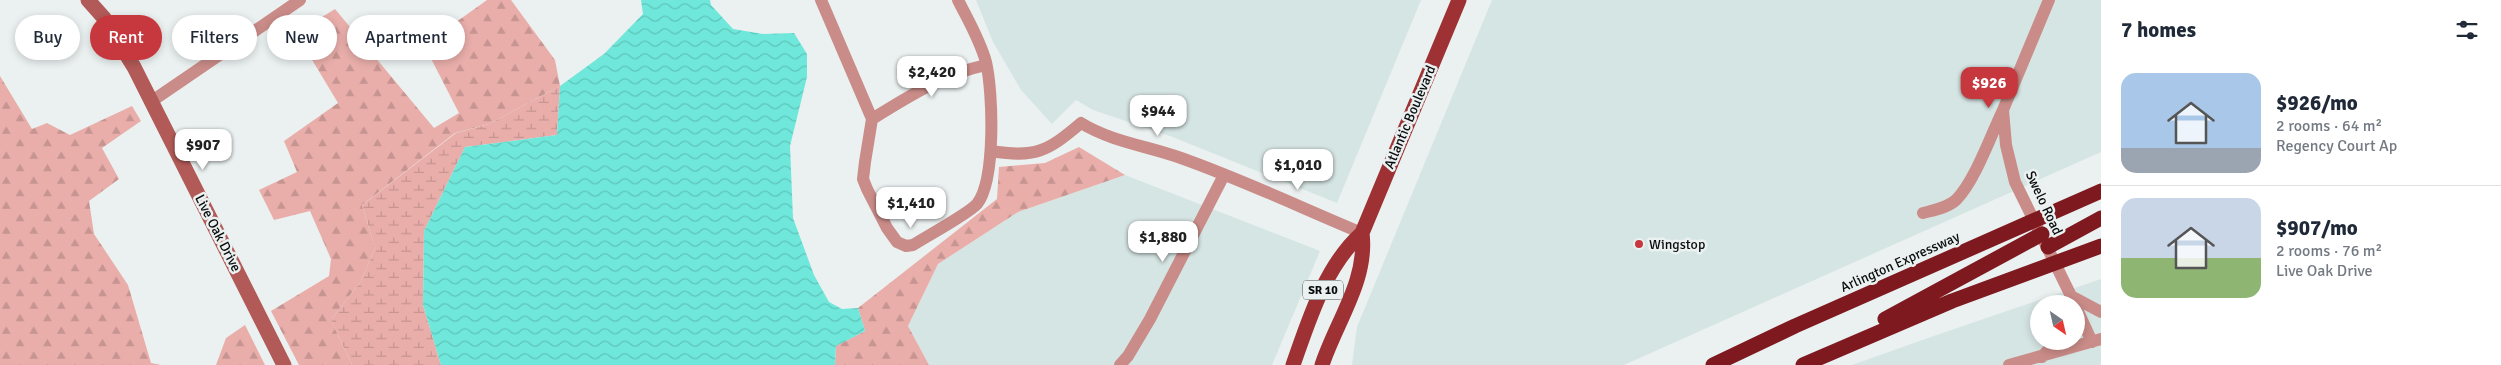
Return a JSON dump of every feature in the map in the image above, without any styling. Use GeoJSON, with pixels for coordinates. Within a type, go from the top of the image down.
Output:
{"type":"FeatureCollection","features":[{"type":"Feature","properties":{"kind":"highway","name":"Arlington Expressway"},"geometry":{"type":"LineString","coordinates":[[1712,365],[2042,234],[2101,192]]}},
{"type":"Feature","properties":{"kind":"highway"},"geometry":{"type":"LineString","coordinates":[[1801,365],[2042,234],[2101,218]]}},
{"type":"Feature","properties":{"kind":"highway"},"geometry":{"type":"LineString","coordinates":[[1801,365],[1952,300],[2101,246]]}},
{"type":"Feature","properties":{"kind":"main road","name":"Live Oak Drive"},"geometry":{"type":"LineString","coordinates":[[88,0],[104,18],[121,44],[152,101],[284,365]]}},
{"type":"Feature","properties":{"kind":"main road","name":"Atlantic Boulevard"},"geometry":{"type":"LineString","coordinates":[[1293,365],[1334,265],[1346,248],[1362,233],[1459,0]]}},
{"type":"Feature","properties":{"kind":"main road","name":"Atlantic Boulevard"},"geometry":{"type":"LineString","coordinates":[[1322,365],[1359,275],[1363,254],[1362,233]]}},
{"type":"Feature","properties":{"kind":"street"},"geometry":{"type":"LineString","coordinates":[[152,101],[300,0]]}},
{"type":"Feature","properties":{"kind":"street"},"geometry":{"type":"LineString","coordinates":[[821,0],[872,119],[863,179],[887,228],[897,242],[906,246],[913,245],[976,205],[984,192],[991,151],[990,107],[986,65],[980,45],[958,0]]}},
{"type":"Feature","properties":{"kind":"street","name":"Swelo Road"},"geometry":{"type":"LineString","coordinates":[[2049,0],[2003,110],[2006,145],[2016,182],[2069,295]]}},
{"type":"Feature","properties":{"kind":"street"},"geometry":{"type":"LineString","coordinates":[[872,119],[924,86],[970,68],[986,65]]}},
{"type":"Feature","properties":{"kind":"street"},"geometry":{"type":"LineString","coordinates":[[1923,213],[1942,208],[1955,201],[1966,186],[2003,110]]}},
{"type":"Feature","properties":{"kind":"street"},"geometry":{"type":"LineString","coordinates":[[991,151],[1026,155],[1043,150],[1060,141],[1081,123],[1116,140],[1180,158],[1224,175],[1362,233]]}},
{"type":"Feature","properties":{"kind":"street"},"geometry":{"type":"LineString","coordinates":[[1120,365],[1128,356],[1150,319],[1224,175]]}},
{"type":"Feature","properties":{"kind":"street"},"geometry":{"type":"LineString","coordinates":[[2085,307],[2101,312]]}},
{"type":"Feature","properties":{"kind":"street","name":"Swelo Road"},"geometry":{"type":"LineString","coordinates":[[2085,322],[2097,341]]}},
{"type":"Feature","properties":{"kind":"street"},"geometry":{"type":"LineString","coordinates":[[2013,365],[2097,341]]}},
{"type":"Feature","properties":{"kind":"street"},"geometry":{"type":"LineString","coordinates":[[2042,357],[2048,350]]}},
{"type":"Feature","properties":{"kind":"shaded area"},"geometry":{"type":"Polygon","coordinates":[[[976,0],[1421,0],[1337,203],[1170,136],[1093,110],[1076,100],[1052,124],[1021,90],[993,42],[976,0]]]}},
{"type":"Feature","properties":{"kind":"shaded area"},"geometry":{"type":"Polygon","coordinates":[[[1492,0],[2101,0],[2101,152],[1624,365],[1352,365],[1357,327],[1492,0]]]}},
{"type":"Feature","properties":{"kind":"shaded area"},"geometry":{"type":"Polygon","coordinates":[[[1125,175],[1320,251],[1272,365],[929,365],[908,326],[938,264],[1018,212],[1125,175]]]}},
{"type":"Feature","properties":{"kind":"shaded area"},"geometry":{"type":"Polygon","coordinates":[[[2101,279],[2101,365],[1852,365],[2030,303],[2030,350],[2085,350],[2085,295],[2054,295],[2101,279]]]}},
{"type":"Feature","properties":{"kind":"green space"},"geometry":{"type":"Polygon","coordinates":[[[487,0],[511,0],[555,60],[560,86],[489,124],[455,133],[362,205],[375,248],[361,281],[331,320],[352,365],[299,365],[271,311],[329,276],[331,259],[310,211],[274,220],[259,190],[297,172],[284,141],[338,103],[312,60],[337,60],[337,15],[325,15],[335,9],[347,23],[347,60],[377,60],[434,128],[459,113],[432,60],[465,60],[465,16],[487,0]]]}},
{"type":"Feature","properties":{"kind":"green space"},"geometry":{"type":"Polygon","coordinates":[[[0,76],[32,129],[47,123],[70,135],[132,106],[141,121],[102,148],[119,179],[89,201],[94,234],[128,285],[151,363],[161,365],[0,365],[0,76]]]}},
{"type":"Feature","properties":{"kind":"green space"},"geometry":{"type":"Polygon","coordinates":[[[560,86],[557,135],[465,147],[424,231],[423,305],[441,365],[352,365],[331,320],[361,281],[375,248],[362,205],[456,133],[489,124],[560,86]]]}},
{"type":"Feature","properties":{"kind":"green space"},"geometry":{"type":"Polygon","coordinates":[[[1079,147],[1125,175],[1018,212],[938,264],[908,326],[929,365],[835,365],[836,346],[865,331],[858,308],[997,199],[999,167],[1045,163],[1079,147]]]}},
{"type":"Feature","properties":{"kind":"green space"},"geometry":{"type":"Polygon","coordinates":[[[245,325],[265,365],[216,365],[226,338],[245,325]]]}},
{"type":"Feature","properties":{"kind":"water"},"geometry":{"type":"Polygon","coordinates":[[[641,0],[710,0],[711,5],[733,29],[763,34],[794,33],[807,54],[807,77],[790,146],[793,218],[814,275],[829,302],[842,309],[858,308],[865,331],[836,346],[835,365],[441,365],[423,305],[424,231],[465,147],[557,135],[560,86],[604,54],[643,14],[641,0]]]}},
{"type":"Feature","properties":{"kind":"place","name":"Wingstop"},"geometry":{"type":"Point","coordinates":[1639,244]}}]}
